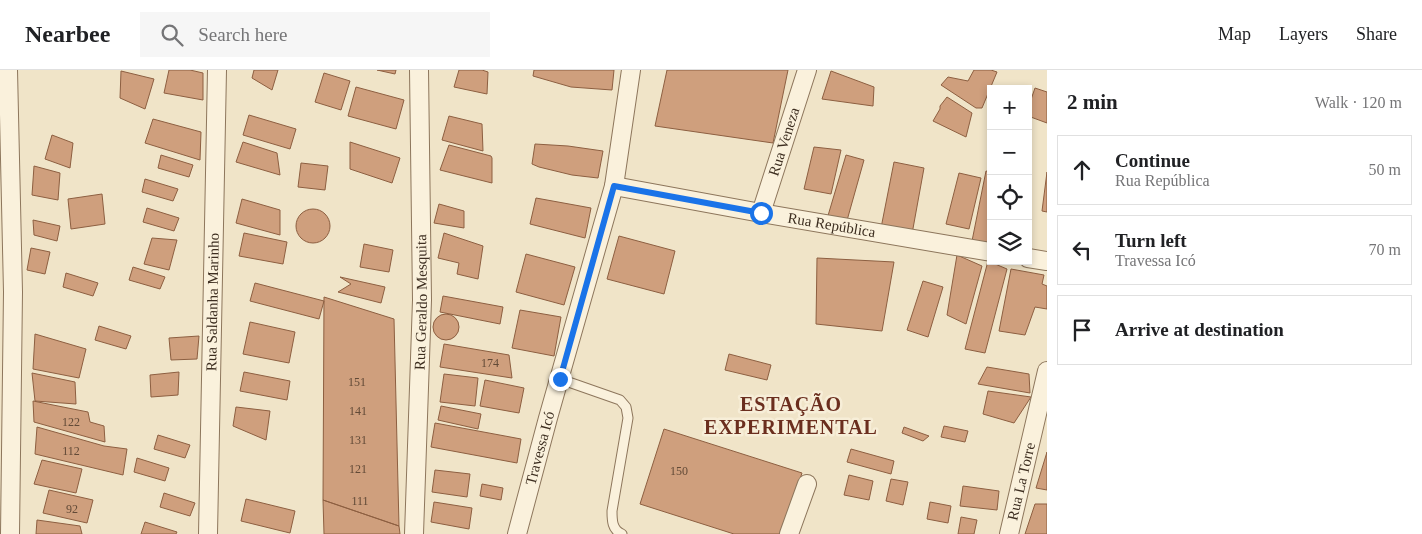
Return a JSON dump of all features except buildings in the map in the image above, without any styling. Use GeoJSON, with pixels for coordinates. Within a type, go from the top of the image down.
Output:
{"type":"FeatureCollection","features":[{"type":"Feature","properties":{"kind":"street"},"geometry":{"type":"LineString","coordinates":[[8,70],[5,164],[10,534]]}},
{"type":"Feature","properties":{"kind":"street","name":"Rua Saldanha Marinho"},"geometry":{"type":"LineString","coordinates":[[208,534],[217,70]]}},
{"type":"Feature","properties":{"kind":"street","name":"Rua Geraldo Mesquita"},"geometry":{"type":"LineString","coordinates":[[414,534],[422,300],[419,70]]}},
{"type":"Feature","properties":{"kind":"street","name":"Travessa Icó"},"geometry":{"type":"LineString","coordinates":[[517,534],[614,186],[631,70]]}},
{"type":"Feature","properties":{"kind":"street","name":"Rua Veneza"},"geometry":{"type":"LineString","coordinates":[[761,213],[807,70]]}},
{"type":"Feature","properties":{"kind":"street","name":"Rua República"},"geometry":{"type":"LineString","coordinates":[[614,186],[987,251]]}},
{"type":"Feature","properties":{"kind":"street"},"geometry":{"type":"LineString","coordinates":[[1032,259],[1047,261]]}},
{"type":"Feature","properties":{"kind":"street","name":"Rua La Torre"},"geometry":{"type":"LineString","coordinates":[[1009,534],[1047,371]]}},
{"type":"Feature","properties":{"kind":"street"},"geometry":{"type":"LineString","coordinates":[[789,534],[807,484]]}},
{"type":"Feature","properties":{"kind":"lane"},"geometry":{"type":"LineString","coordinates":[[560,379],[620,400],[626,407],[628,418],[612,511],[612,522],[617,532],[622,534]]}},
{"type":"Feature","properties":{"kind":"district","name":"ESTAÇÃO EXPERIMENTAL"},"geometry":{"type":"Point","coordinates":[791,416]}},
{"type":"Feature","properties":{"kind":"route"},"geometry":{"type":"LineString","coordinates":[[560,379],[614,186],[761,213]]}}]}
